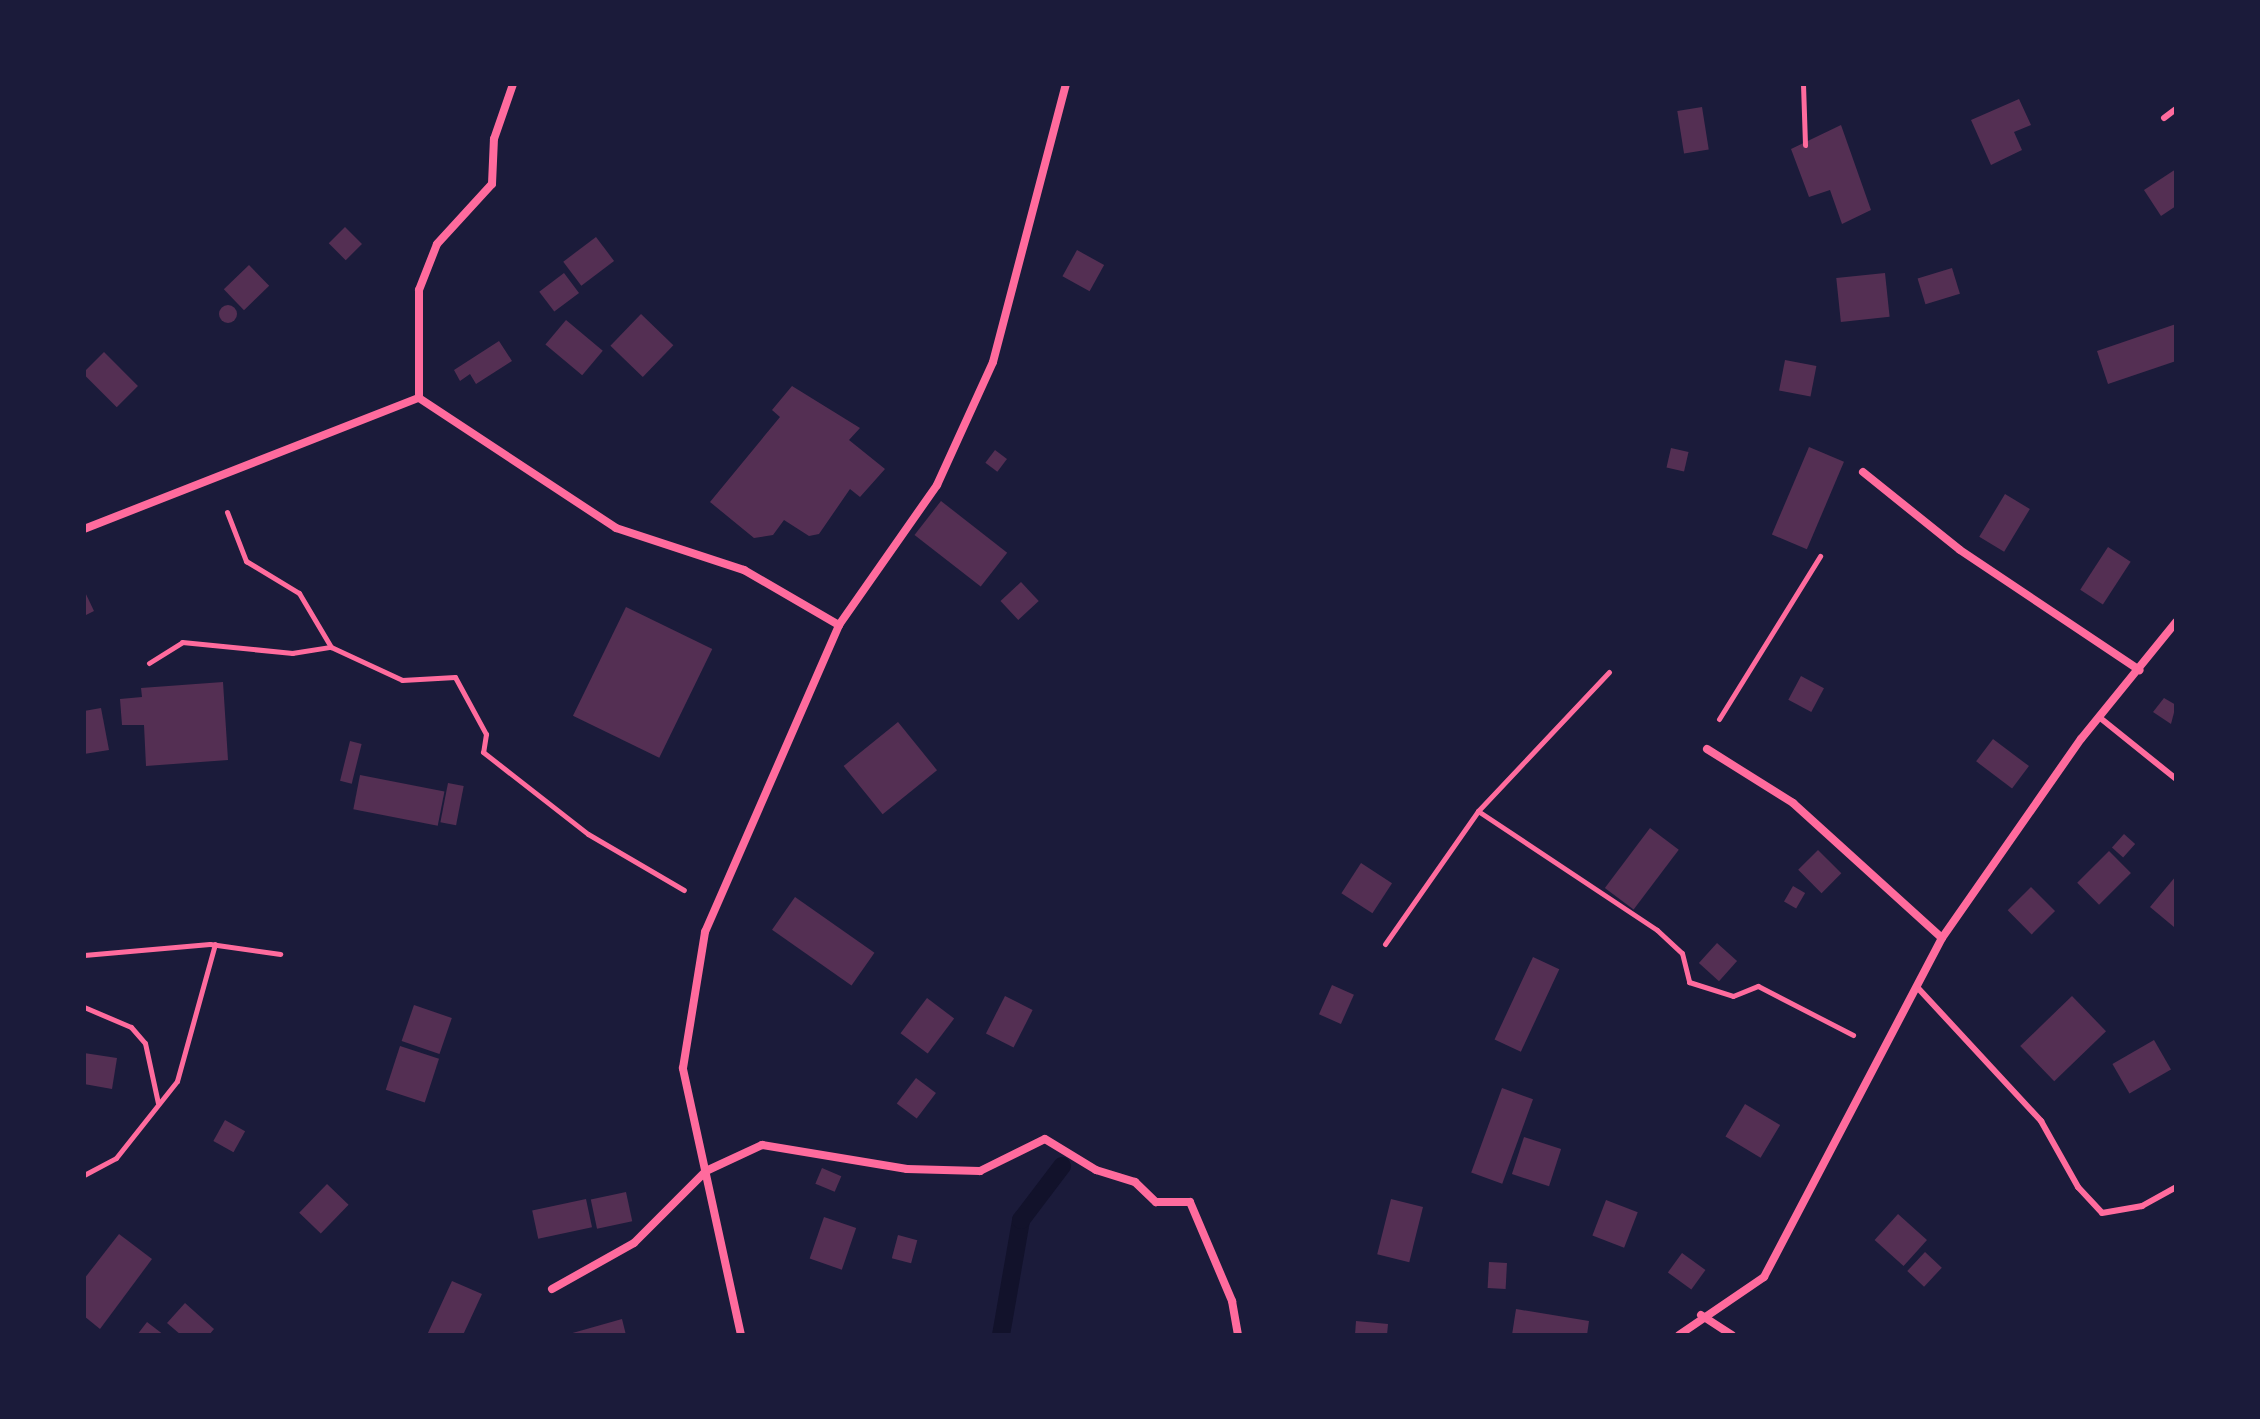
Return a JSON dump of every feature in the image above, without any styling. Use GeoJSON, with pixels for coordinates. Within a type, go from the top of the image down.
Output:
{"type":"FeatureCollection","features":[{"type":"Feature","properties":{"kind":"street"},"geometry":{"type":"LineString","coordinates":[[419,398],[419,290],[437,244],[492,184],[494,139],[513,84]]}},
{"type":"Feature","properties":{"kind":"street"},"geometry":{"type":"LineString","coordinates":[[741,1335],[683,1068],[715,908],[839,625],[937,485],[993,362],[1066,84]]}},
{"type":"Feature","properties":{"kind":"street"},"geometry":{"type":"LineString","coordinates":[[84,529],[419,398]]}},
{"type":"Feature","properties":{"kind":"street"},"geometry":{"type":"LineString","coordinates":[[419,398],[616,528],[744,570],[839,625]]}},
{"type":"Feature","properties":{"kind":"street"},"geometry":{"type":"LineString","coordinates":[[1863,472],[1960,550],[2139,670]]}},
{"type":"Feature","properties":{"kind":"street"},"geometry":{"type":"LineString","coordinates":[[1679,1335],[1701,1315],[1764,1277],[1886,1052],[1942,938],[2099,717],[2176,622]]}},
{"type":"Feature","properties":{"kind":"street"},"geometry":{"type":"LineString","coordinates":[[1707,749],[1793,803],[1942,938]]}},
{"type":"Feature","properties":{"kind":"street"},"geometry":{"type":"LineString","coordinates":[[552,1289],[634,1243],[706,1171],[762,1145],[907,1169],[980,1171],[1045,1139],[1096,1170],[1135,1182],[1156,1202],[1190,1202],[1232,1301],[1238,1335]]}},
{"type":"Feature","properties":{"kind":"street"},"geometry":{"type":"LineString","coordinates":[[1701,1315],[1732,1335]]}},
{"type":"Feature","properties":{"kind":"lane"},"geometry":{"type":"LineString","coordinates":[[2164,118],[2176,109]]}},
{"type":"Feature","properties":{"kind":"lane"},"geometry":{"type":"LineString","coordinates":[[2099,717],[2176,779]]}},
{"type":"Feature","properties":{"kind":"lane"},"geometry":{"type":"LineString","coordinates":[[1917,987],[2041,1121],[2078,1187],[2102,1213],[2142,1206],[2176,1187]]}},
{"type":"Feature","properties":{"kind":"path"},"geometry":{"type":"LineString","coordinates":[[1803,84],[1805,145]]}},
{"type":"Feature","properties":{"kind":"path"},"geometry":{"type":"LineString","coordinates":[[221,475],[229,526],[246,561],[299,593],[331,647]]}},
{"type":"Feature","properties":{"kind":"path"},"geometry":{"type":"LineString","coordinates":[[1707,749],[1742,672],[1820,556]]}},
{"type":"Feature","properties":{"kind":"path"},"geometry":{"type":"LineString","coordinates":[[149,663],[182,642],[292,653],[331,647],[402,680],[455,677],[486,734],[483,752],[524,788],[715,908]]}},
{"type":"Feature","properties":{"kind":"path"},"geometry":{"type":"LineString","coordinates":[[1385,944],[1478,811],[1609,672]]}},
{"type":"Feature","properties":{"kind":"path"},"geometry":{"type":"LineString","coordinates":[[1478,811],[1657,930],[1682,953],[1689,982],[1733,996],[1758,986],[1886,1052]]}},
{"type":"Feature","properties":{"kind":"path"},"geometry":{"type":"LineString","coordinates":[[84,955],[215,944],[280,954]]}},
{"type":"Feature","properties":{"kind":"path"},"geometry":{"type":"LineString","coordinates":[[84,1175],[116,1158],[177,1081],[215,944]]}},
{"type":"Feature","properties":{"kind":"path"},"geometry":{"type":"LineString","coordinates":[[84,1007],[131,1027],[145,1043],[158,1104]]}},
{"type":"Feature","properties":{"kind":"building"},"geometry":{"type":"Polygon","coordinates":[[[2019,99],[2031,125],[2014,132],[2022,150],[1991,165],[1971,120],[2019,99]]]}},
{"type":"Feature","properties":{"kind":"building"},"geometry":{"type":"Polygon","coordinates":[[[1702,107],[1709,149],[1684,153],[1677,111],[1702,107]]]}},
{"type":"Feature","properties":{"kind":"building"},"geometry":{"type":"Polygon","coordinates":[[[1841,125],[1871,210],[1842,224],[1830,190],[1809,197],[1791,149],[1841,125]]]}},
{"type":"Feature","properties":{"kind":"building"},"geometry":{"type":"Polygon","coordinates":[[[2176,169],[2176,206],[2161,216],[2144,190],[2176,169]]]}},
{"type":"Feature","properties":{"kind":"building"},"geometry":{"type":"Polygon","coordinates":[[[345,227],[362,244],[346,260],[329,243],[345,227]]]}},
{"type":"Feature","properties":{"kind":"building"},"geometry":{"type":"Polygon","coordinates":[[[596,237],[614,261],[581,286],[563,262],[596,237]]]}},
{"type":"Feature","properties":{"kind":"building"},"geometry":{"type":"Polygon","coordinates":[[[1077,250],[1104,265],[1090,291],[1062,276],[1077,250]]]}},
{"type":"Feature","properties":{"kind":"building"},"geometry":{"type":"Polygon","coordinates":[[[249,265],[269,286],[244,310],[224,289],[249,265]]]}},
{"type":"Feature","properties":{"kind":"building"},"geometry":{"type":"Polygon","coordinates":[[[1952,268],[1960,294],[1925,304],[1918,279],[1952,268]]]}},
{"type":"Feature","properties":{"kind":"building"},"geometry":{"type":"Polygon","coordinates":[[[564,273],[579,293],[554,312],[539,292],[564,273]]]}},
{"type":"Feature","properties":{"kind":"building"},"geometry":{"type":"Polygon","coordinates":[[[1885,273],[1890,317],[1841,322],[1836,278],[1885,273]]]}},
{"type":"Feature","properties":{"kind":"building"},"geometry":{"type":"Polygon","coordinates":[[[228,305],[237,314],[228,323],[219,314],[228,305]]]}},
{"type":"Feature","properties":{"kind":"building"},"geometry":{"type":"Polygon","coordinates":[[[641,314],[673,345],[643,377],[610,346],[641,314]]]}},
{"type":"Feature","properties":{"kind":"building"},"geometry":{"type":"Polygon","coordinates":[[[566,320],[603,351],[582,375],[545,345],[566,320]]]}},
{"type":"Feature","properties":{"kind":"building"},"geometry":{"type":"Polygon","coordinates":[[[2176,324],[2176,361],[2108,384],[2097,351],[2176,324]]]}},
{"type":"Feature","properties":{"kind":"building"},"geometry":{"type":"Polygon","coordinates":[[[499,341],[512,361],[476,384],[470,374],[460,381],[454,370],[499,341]]]}},
{"type":"Feature","properties":{"kind":"building"},"geometry":{"type":"Polygon","coordinates":[[[104,352],[138,386],[117,407],[84,374],[104,352]]]}},
{"type":"Feature","properties":{"kind":"building"},"geometry":{"type":"Polygon","coordinates":[[[1785,360],[1816,366],[1810,397],[1779,390],[1785,360]]]}},
{"type":"Feature","properties":{"kind":"building"},"geometry":{"type":"Polygon","coordinates":[[[792,386],[860,428],[849,440],[885,469],[860,497],[850,489],[819,534],[809,536],[784,520],[773,535],[754,538],[710,502],[780,417],[772,410],[792,386]]]}},
{"type":"Feature","properties":{"kind":"building"},"geometry":{"type":"Polygon","coordinates":[[[1809,447],[1844,462],[1807,549],[1772,534],[1809,447]]]}},
{"type":"Feature","properties":{"kind":"building"},"geometry":{"type":"Polygon","coordinates":[[[1671,448],[1689,452],[1684,472],[1667,467],[1671,448]]]}},
{"type":"Feature","properties":{"kind":"building"},"geometry":{"type":"Polygon","coordinates":[[[995,450],[1007,459],[997,472],[985,463],[995,450]]]}},
{"type":"Feature","properties":{"kind":"building"},"geometry":{"type":"Polygon","coordinates":[[[2005,494],[2030,509],[2004,552],[1979,537],[2005,494]]]}},
{"type":"Feature","properties":{"kind":"building"},"geometry":{"type":"Polygon","coordinates":[[[941,501],[1007,553],[981,587],[915,535],[941,501]]]}},
{"type":"Feature","properties":{"kind":"building"},"geometry":{"type":"Polygon","coordinates":[[[2108,547],[2131,562],[2103,604],[2080,590],[2108,547]]]}},
{"type":"Feature","properties":{"kind":"building"},"geometry":{"type":"Polygon","coordinates":[[[1021,582],[1039,601],[1018,620],[1001,601],[1021,582]]]}},
{"type":"Feature","properties":{"kind":"building"},"geometry":{"type":"Polygon","coordinates":[[[84,590],[94,611],[84,616],[84,590]]]}},
{"type":"Feature","properties":{"kind":"building"},"geometry":{"type":"Polygon","coordinates":[[[626,607],[712,649],[659,758],[573,716],[626,607]]]}},
{"type":"Feature","properties":{"kind":"building"},"geometry":{"type":"Polygon","coordinates":[[[1801,676],[1824,688],[1811,712],[1788,700],[1801,676]]]}},
{"type":"Feature","properties":{"kind":"building"},"geometry":{"type":"Polygon","coordinates":[[[223,682],[228,760],[146,766],[144,725],[122,725],[120,699],[142,697],[141,688],[223,682]]]}},
{"type":"Feature","properties":{"kind":"building"},"geometry":{"type":"Polygon","coordinates":[[[2164,698],[2176,705],[2171,724],[2153,712],[2164,698]]]}},
{"type":"Feature","properties":{"kind":"building"},"geometry":{"type":"Polygon","coordinates":[[[101,708],[109,750],[84,754],[84,711],[101,708]]]}},
{"type":"Feature","properties":{"kind":"building"},"geometry":{"type":"Polygon","coordinates":[[[898,722],[937,770],[883,814],[844,766],[898,722]]]}},
{"type":"Feature","properties":{"kind":"building"},"geometry":{"type":"Polygon","coordinates":[[[1993,739],[2029,766],[2012,788],[1976,761],[1993,739]]]}},
{"type":"Feature","properties":{"kind":"building"},"geometry":{"type":"Polygon","coordinates":[[[350,741],[362,744],[352,784],[340,781],[350,741]]]}},
{"type":"Feature","properties":{"kind":"building"},"geometry":{"type":"Polygon","coordinates":[[[360,775],[444,791],[438,826],[353,809],[360,775]]]}},
{"type":"Feature","properties":{"kind":"building"},"geometry":{"type":"Polygon","coordinates":[[[448,783],[464,786],[456,825],[440,822],[448,783]]]}},
{"type":"Feature","properties":{"kind":"building"},"geometry":{"type":"Polygon","coordinates":[[[1650,828],[1679,850],[1634,910],[1605,888],[1650,828]]]}},
{"type":"Feature","properties":{"kind":"building"},"geometry":{"type":"Polygon","coordinates":[[[2124,834],[2135,844],[2123,857],[2112,847],[2124,834]]]}},
{"type":"Feature","properties":{"kind":"building"},"geometry":{"type":"Polygon","coordinates":[[[1818,850],[1841,873],[1822,893],[1798,870],[1818,850]]]}},
{"type":"Feature","properties":{"kind":"building"},"geometry":{"type":"Polygon","coordinates":[[[2109,851],[2131,873],[2099,905],[2077,883],[2109,851]]]}},
{"type":"Feature","properties":{"kind":"building"},"geometry":{"type":"Polygon","coordinates":[[[1361,863],[1392,883],[1372,913],[1341,893],[1361,863]]]}},
{"type":"Feature","properties":{"kind":"building"},"geometry":{"type":"Polygon","coordinates":[[[2176,876],[2176,925],[2174,927],[2150,907],[2176,876]]]}},
{"type":"Feature","properties":{"kind":"building"},"geometry":{"type":"Polygon","coordinates":[[[1793,886],[1805,893],[1796,909],[1784,902],[1793,886]]]}},
{"type":"Feature","properties":{"kind":"building"},"geometry":{"type":"Polygon","coordinates":[[[2031,887],[2055,911],[2032,934],[2008,910],[2031,887]]]}},
{"type":"Feature","properties":{"kind":"building"},"geometry":{"type":"Polygon","coordinates":[[[795,897],[874,953],[852,985],[772,930],[795,897]]]}},
{"type":"Feature","properties":{"kind":"building"},"geometry":{"type":"Polygon","coordinates":[[[1717,943],[1737,961],[1719,981],[1699,963],[1717,943]]]}},
{"type":"Feature","properties":{"kind":"building"},"geometry":{"type":"Polygon","coordinates":[[[1533,957],[1559,969],[1521,1052],[1495,1039],[1533,957]]]}},
{"type":"Feature","properties":{"kind":"building"},"geometry":{"type":"Polygon","coordinates":[[[1332,985],[1354,995],[1341,1024],[1319,1014],[1332,985]]]}},
{"type":"Feature","properties":{"kind":"building"},"geometry":{"type":"Polygon","coordinates":[[[1005,996],[1033,1010],[1014,1047],[986,1033],[1005,996]]]}},
{"type":"Feature","properties":{"kind":"building"},"geometry":{"type":"Polygon","coordinates":[[[2072,996],[2106,1031],[2054,1081],[2020,1046],[2072,996]]]}},
{"type":"Feature","properties":{"kind":"building"},"geometry":{"type":"Polygon","coordinates":[[[927,998],[954,1018],[928,1054],[901,1033],[927,998]]]}},
{"type":"Feature","properties":{"kind":"building"},"geometry":{"type":"Polygon","coordinates":[[[414,1005],[452,1018],[439,1054],[402,1041],[414,1005]]]}},
{"type":"Feature","properties":{"kind":"building"},"geometry":{"type":"Polygon","coordinates":[[[2154,1040],[2171,1069],[2129,1093],[2112,1064],[2154,1040]]]}},
{"type":"Feature","properties":{"kind":"building"},"geometry":{"type":"Polygon","coordinates":[[[400,1046],[439,1059],[425,1102],[386,1090],[400,1046]]]}},
{"type":"Feature","properties":{"kind":"building"},"geometry":{"type":"Polygon","coordinates":[[[84,1053],[117,1058],[112,1089],[84,1084],[84,1053]]]}},
{"type":"Feature","properties":{"kind":"building"},"geometry":{"type":"Polygon","coordinates":[[[916,1078],[936,1093],[917,1119],[897,1104],[916,1078]]]}},
{"type":"Feature","properties":{"kind":"building"},"geometry":{"type":"Polygon","coordinates":[[[1502,1088],[1533,1099],[1502,1184],[1471,1173],[1502,1088]]]}},
{"type":"Feature","properties":{"kind":"building"},"geometry":{"type":"Polygon","coordinates":[[[1745,1104],[1780,1125],[1761,1158],[1725,1137],[1745,1104]]]}},
{"type":"Feature","properties":{"kind":"building"},"geometry":{"type":"Polygon","coordinates":[[[225,1120],[245,1131],[233,1152],[213,1141],[225,1120]]]}},
{"type":"Feature","properties":{"kind":"building"},"geometry":{"type":"Polygon","coordinates":[[[1524,1137],[1561,1149],[1549,1186],[1512,1174],[1524,1137]]]}},
{"type":"Feature","properties":{"kind":"building"},"geometry":{"type":"Polygon","coordinates":[[[822,1168],[841,1176],[835,1192],[815,1184],[822,1168]]]}},
{"type":"Feature","properties":{"kind":"building"},"geometry":{"type":"Polygon","coordinates":[[[327,1184],[349,1205],[321,1234],[299,1213],[327,1184]]]}},
{"type":"Feature","properties":{"kind":"building"},"geometry":{"type":"Polygon","coordinates":[[[626,1192],[632,1221],[597,1229],[591,1199],[626,1192]]]}},
{"type":"Feature","properties":{"kind":"building"},"geometry":{"type":"Polygon","coordinates":[[[586,1199],[592,1227],[538,1239],[532,1210],[586,1199]]]}},
{"type":"Feature","properties":{"kind":"building"},"geometry":{"type":"Polygon","coordinates":[[[1391,1199],[1423,1207],[1409,1262],[1377,1254],[1391,1199]]]}},
{"type":"Feature","properties":{"kind":"building"},"geometry":{"type":"Polygon","coordinates":[[[1606,1200],[1638,1212],[1624,1248],[1592,1235],[1606,1200]]]}},
{"type":"Feature","properties":{"kind":"building"},"geometry":{"type":"Polygon","coordinates":[[[1898,1214],[1927,1240],[1904,1266],[1875,1240],[1898,1214]]]}},
{"type":"Feature","properties":{"kind":"building"},"geometry":{"type":"Polygon","coordinates":[[[824,1217],[856,1228],[842,1270],[810,1259],[824,1217]]]}},
{"type":"Feature","properties":{"kind":"building"},"geometry":{"type":"Polygon","coordinates":[[[119,1234],[152,1259],[100,1329],[84,1316],[84,1279],[119,1234]]]}},
{"type":"Feature","properties":{"kind":"building"},"geometry":{"type":"Polygon","coordinates":[[[898,1235],[917,1240],[911,1263],[892,1258],[898,1235]]]}},
{"type":"Feature","properties":{"kind":"building"},"geometry":{"type":"Polygon","coordinates":[[[1925,1252],[1942,1268],[1924,1287],[1907,1271],[1925,1252]]]}},
{"type":"Feature","properties":{"kind":"building"},"geometry":{"type":"Polygon","coordinates":[[[1682,1253],[1705,1270],[1691,1289],[1668,1272],[1682,1253]]]}},
{"type":"Feature","properties":{"kind":"building"},"geometry":{"type":"Polygon","coordinates":[[[1489,1262],[1507,1263],[1506,1289],[1488,1288],[1489,1262]]]}},
{"type":"Feature","properties":{"kind":"building"},"geometry":{"type":"Polygon","coordinates":[[[452,1281],[482,1294],[463,1335],[427,1335],[452,1281]]]}},
{"type":"Feature","properties":{"kind":"building"},"geometry":{"type":"Polygon","coordinates":[[[185,1303],[214,1329],[209,1335],[181,1335],[167,1323],[185,1303]]]}},
{"type":"Feature","properties":{"kind":"building"},"geometry":{"type":"Polygon","coordinates":[[[1516,1309],[1589,1321],[1587,1335],[1512,1335],[1516,1309]]]}},
{"type":"Feature","properties":{"kind":"building"},"geometry":{"type":"Polygon","coordinates":[[[622,1319],[626,1335],[569,1335],[569,1334],[622,1319]]]}},
{"type":"Feature","properties":{"kind":"building"},"geometry":{"type":"Polygon","coordinates":[[[1356,1321],[1388,1324],[1387,1335],[1355,1335],[1356,1321]]]}},
{"type":"Feature","properties":{"kind":"building"},"geometry":{"type":"Polygon","coordinates":[[[147,1322],[164,1335],[137,1335],[147,1322]]]}},
{"type":"Feature","properties":{"kind":"waterway"},"geometry":{"type":"LineString","coordinates":[[1001,1335],[1021,1220],[1062,1166]]}}]}
